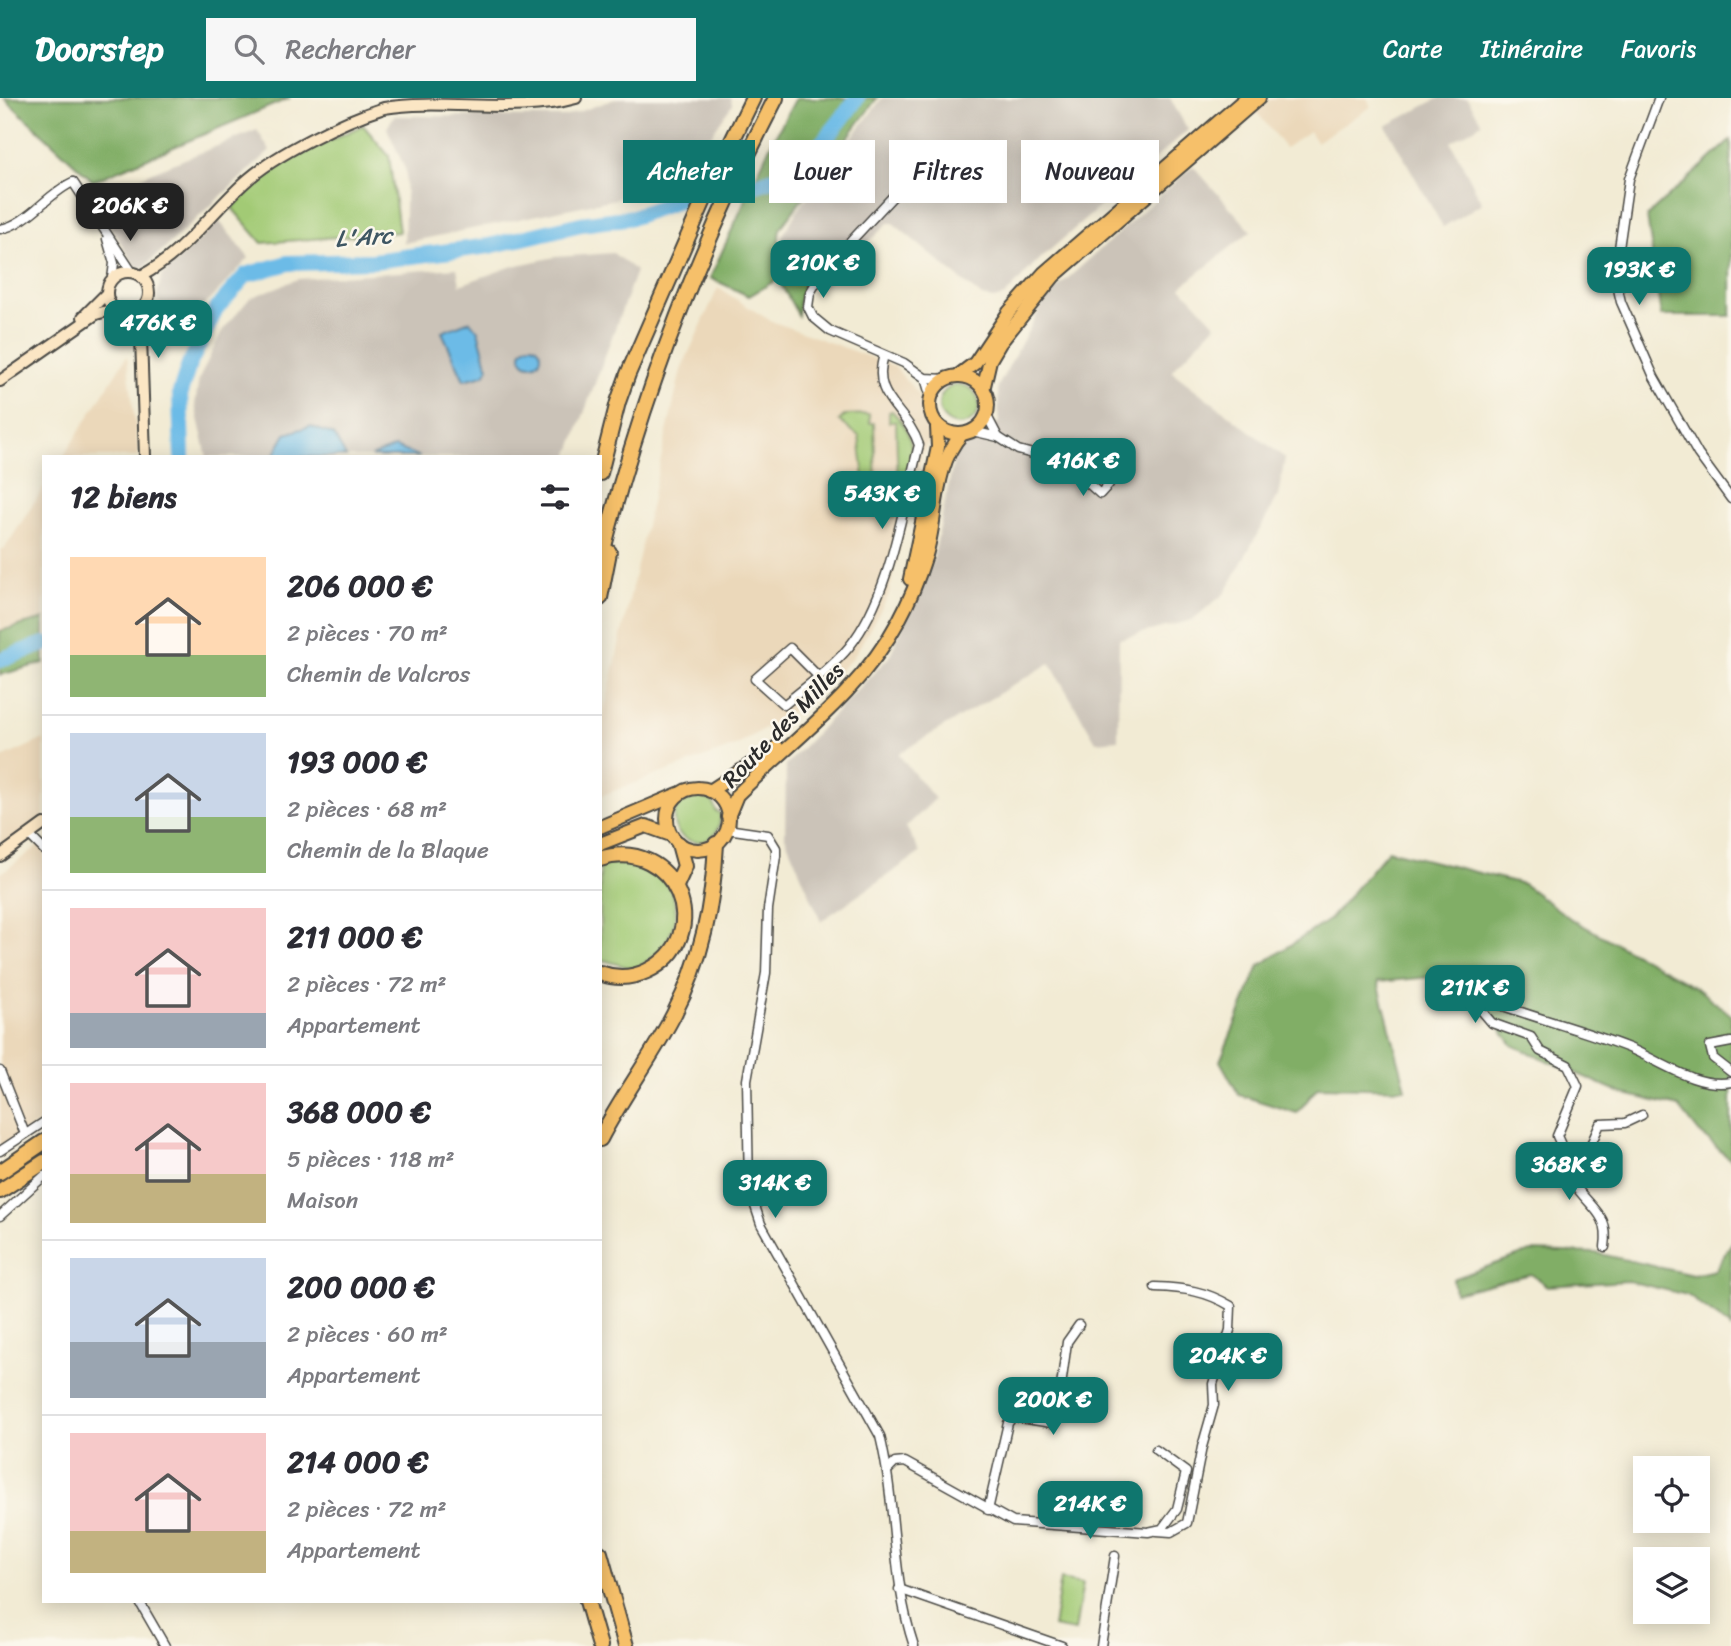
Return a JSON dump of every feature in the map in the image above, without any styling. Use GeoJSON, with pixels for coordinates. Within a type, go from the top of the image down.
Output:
{"type":"FeatureCollection","features":[{"type":"Feature","properties":{"kind":"highway"},"geometry":{"type":"LineString","coordinates":[[600,455],[618,402],[699,210],[753,98]]}},
{"type":"Feature","properties":{"kind":"highway"},"geometry":{"type":"LineString","coordinates":[[602,555],[631,455],[688,288],[743,163],[776,98]]}},
{"type":"Feature","properties":{"kind":"highway"},"geometry":{"type":"LineString","coordinates":[[602,465],[618,402]]}},
{"type":"Feature","properties":{"kind":"highway"},"geometry":{"type":"LineString","coordinates":[[602,589],[631,455]]}},
{"type":"Feature","properties":{"kind":"highway"},"geometry":{"type":"LineString","coordinates":[[675,839],[685,866],[676,887]]}},
{"type":"Feature","properties":{"kind":"highway"},"geometry":{"type":"LineString","coordinates":[[602,1136],[674,1014],[697,962],[714,894],[716,844]]}},
{"type":"Feature","properties":{"kind":"highway"},"geometry":{"type":"LineString","coordinates":[[602,859],[626,855],[660,868],[676,887],[682,905],[680,938],[668,957],[634,976],[618,977],[602,973]]}},
{"type":"Feature","properties":{"kind":"highway"},"geometry":{"type":"LineString","coordinates":[[0,1171],[42,1144]]}},
{"type":"Feature","properties":{"kind":"highway"},"geometry":{"type":"LineString","coordinates":[[0,1191],[42,1173]]}},
{"type":"Feature","properties":{"kind":"highway"},"geometry":{"type":"LineString","coordinates":[[602,1560],[626,1646]]}},
{"type":"Feature","properties":{"kind":"highway"},"geometry":{"type":"LineString","coordinates":[[588,1603],[600,1646]]}},
{"type":"Feature","properties":{"kind":"main road"},"geometry":{"type":"LineString","coordinates":[[145,455],[141,337],[149,288],[164,263],[260,169],[362,116],[406,104],[538,105],[576,98]]}},
{"type":"Feature","properties":{"kind":"main road"},"geometry":{"type":"LineString","coordinates":[[1246,98],[1044,273],[1009,312],[975,363],[937,386],[931,398],[931,413],[937,427],[963,433],[987,416],[989,403],[984,386],[990,360],[1000,343],[1054,276],[1259,98]]}},
{"type":"Feature","properties":{"kind":"main road"},"geometry":{"type":"LineString","coordinates":[[69,331],[107,293],[112,279],[136,274],[164,263]]}},
{"type":"Feature","properties":{"kind":"main road"},"geometry":{"type":"LineString","coordinates":[[136,274],[149,288]]}},
{"type":"Feature","properties":{"kind":"main road"},"geometry":{"type":"LineString","coordinates":[[107,293],[115,309]]}},
{"type":"Feature","properties":{"kind":"main road"},"geometry":{"type":"LineString","coordinates":[[127,314],[144,307]]}},
{"type":"Feature","properties":{"kind":"main road"},"geometry":{"type":"LineString","coordinates":[[0,381],[101,311],[115,309],[127,314],[141,337]]}},
{"type":"Feature","properties":{"kind":"main road"},"geometry":{"type":"LineString","coordinates":[[953,377],[973,379],[984,386]]}},
{"type":"Feature","properties":{"kind":"main road","name":"Route des Milles"},"geometry":{"type":"LineString","coordinates":[[710,791],[766,756],[835,696],[872,652],[893,620],[910,579],[938,447],[937,427]]}},
{"type":"Feature","properties":{"kind":"main road","name":"Route des Milles"},"geometry":{"type":"LineString","coordinates":[[727,823],[737,795],[843,698],[879,654],[900,619],[926,555],[944,460],[963,433]]}},
{"type":"Feature","properties":{"kind":"main road"},"geometry":{"type":"LineString","coordinates":[[602,826],[681,793],[700,789],[710,791],[723,802],[727,823],[716,844],[697,850],[646,826],[602,843]]}},
{"type":"Feature","properties":{"kind":"main road"},"geometry":{"type":"LineString","coordinates":[[675,839],[667,826],[669,807],[681,793]]}},
{"type":"Feature","properties":{"kind":"main road"},"geometry":{"type":"LineString","coordinates":[[0,856],[42,825]]}},
{"type":"Feature","properties":{"kind":"street"},"geometry":{"type":"LineString","coordinates":[[1658,98],[1629,179],[1615,276],[1621,302],[1654,377],[1698,454],[1731,499]]}},
{"type":"Feature","properties":{"kind":"street"},"geometry":{"type":"LineString","coordinates":[[0,229],[12,227],[51,194],[73,182],[136,274]]}},
{"type":"Feature","properties":{"kind":"street"},"geometry":{"type":"LineString","coordinates":[[889,201],[823,271],[810,293],[808,307],[820,325],[904,363],[925,378],[953,377]]}},
{"type":"Feature","properties":{"kind":"street"},"geometry":{"type":"LineString","coordinates":[[104,230],[114,263],[112,279]]}},
{"type":"Feature","properties":{"kind":"street"},"geometry":{"type":"LineString","coordinates":[[818,676],[790,648],[755,679],[785,705],[818,676],[849,647],[880,597],[919,445],[911,426],[888,400],[880,383],[884,355]]}},
{"type":"Feature","properties":{"kind":"street"},"geometry":{"type":"LineString","coordinates":[[925,378],[931,398]]}},
{"type":"Feature","properties":{"kind":"street"},"geometry":{"type":"LineString","coordinates":[[987,416],[998,437]]}},
{"type":"Feature","properties":{"kind":"street"},"geometry":{"type":"LineString","coordinates":[[963,433],[998,437],[1018,450],[1066,463],[1100,494],[1109,484]]}},
{"type":"Feature","properties":{"kind":"street"},"geometry":{"type":"LineString","coordinates":[[727,823],[768,835],[776,848],[768,909],[766,973],[747,1080],[749,1188],[761,1224],[880,1436],[888,1470],[898,1589],[914,1646]]}},
{"type":"Feature","properties":{"kind":"street"},"geometry":{"type":"LineString","coordinates":[[29,835],[42,848]]}},
{"type":"Feature","properties":{"kind":"street"},"geometry":{"type":"LineString","coordinates":[[1580,1157],[1562,1147],[1557,1136],[1578,1086],[1568,1066],[1540,1051],[1531,1037],[1492,1023],[1481,1010],[1489,1002],[1629,1048],[1688,1075],[1718,1085],[1731,1082]]}},
{"type":"Feature","properties":{"kind":"street"},"geometry":{"type":"LineString","coordinates":[[1731,1042],[1710,1046],[1713,1058],[1731,1072]]}},
{"type":"Feature","properties":{"kind":"street"},"geometry":{"type":"LineString","coordinates":[[0,1071],[25,1134]]}},
{"type":"Feature","properties":{"kind":"street"},"geometry":{"type":"LineString","coordinates":[[1605,1247],[1607,1231],[1600,1213],[1586,1201],[1574,1184],[1580,1157],[1588,1151],[1601,1124],[1625,1123],[1642,1115]]}},
{"type":"Feature","properties":{"kind":"street"},"geometry":{"type":"LineString","coordinates":[[0,1152],[42,1123]]}},
{"type":"Feature","properties":{"kind":"street"},"geometry":{"type":"LineString","coordinates":[[0,1216],[42,1174]]}},
{"type":"Feature","properties":{"kind":"street"},"geometry":{"type":"LineString","coordinates":[[888,1470],[894,1463],[905,1462],[1013,1522],[1171,1532],[1187,1523],[1202,1447],[1214,1405],[1213,1384],[1230,1330],[1231,1306],[1213,1295],[1187,1288],[1155,1287]]}},
{"type":"Feature","properties":{"kind":"street"},"geometry":{"type":"LineString","coordinates":[[988,1510],[1008,1423],[1013,1417],[1052,1423],[1056,1416],[1067,1342],[1079,1325]]}},
{"type":"Feature","properties":{"kind":"street"},"geometry":{"type":"LineString","coordinates":[[1154,1530],[1162,1529],[1177,1509],[1186,1472],[1156,1450]]}},
{"type":"Feature","properties":{"kind":"street"},"geometry":{"type":"LineString","coordinates":[[1101,1646],[1115,1556]]}},
{"type":"Feature","properties":{"kind":"street"},"geometry":{"type":"LineString","coordinates":[[898,1589],[1062,1646]]}},
{"type":"Feature","properties":{"kind":"street"},"geometry":{"type":"LineString","coordinates":[[140,1603],[165,1646]]}},
{"type":"Feature","properties":{"kind":"shaded area"},"geometry":{"type":"Polygon","coordinates":[[[618,98],[731,98],[732,105],[708,140],[623,140],[623,197],[404,243],[406,171],[387,128],[394,116],[564,117],[618,98]]]}},
{"type":"Feature","properties":{"kind":"shaded area"},"geometry":{"type":"Polygon","coordinates":[[[882,98],[1170,98],[1188,130],[1159,155],[1159,140],[1021,140],[1021,203],[1104,203],[1034,264],[1005,296],[993,299],[982,297],[893,223],[888,223],[823,286],[812,270],[784,253],[782,237],[803,203],[875,203],[875,140],[850,140],[882,98]]]}},
{"type":"Feature","properties":{"kind":"shaded area"},"geometry":{"type":"Polygon","coordinates":[[[1272,98],[1367,98],[1371,107],[1316,142],[1309,131],[1285,148],[1256,111],[1272,98]]]}},
{"type":"Feature","properties":{"kind":"shaded area"},"geometry":{"type":"Polygon","coordinates":[[[1439,98],[1467,98],[1482,123],[1451,142],[1482,203],[1443,227],[1386,126],[1439,98]]]}},
{"type":"Feature","properties":{"kind":"shaded area"},"geometry":{"type":"Polygon","coordinates":[[[257,130],[270,151],[143,268],[135,266],[97,204],[150,173],[257,130]]]}},
{"type":"Feature","properties":{"kind":"shaded area"},"geometry":{"type":"Polygon","coordinates":[[[1193,166],[1251,231],[1181,287],[1216,325],[1171,371],[1285,458],[1278,496],[1225,593],[1192,620],[1119,639],[1118,740],[1096,742],[1050,663],[898,754],[935,799],[906,827],[920,853],[821,921],[785,837],[786,765],[889,657],[933,561],[956,449],[965,439],[999,422],[998,386],[1046,298],[1152,203],[1159,203],[1159,197],[1193,166]]]}},
{"type":"Feature","properties":{"kind":"shaded area"},"geometry":{"type":"Polygon","coordinates":[[[219,221],[249,258],[187,324],[176,325],[156,297],[162,276],[219,221]]]}},
{"type":"Feature","properties":{"kind":"shaded area"},"geometry":{"type":"Polygon","coordinates":[[[613,253],[636,271],[569,455],[207,455],[195,405],[199,379],[222,331],[250,298],[298,279],[457,268],[460,285],[513,266],[555,257],[613,253]]]}},
{"type":"Feature","properties":{"kind":"shaded area"},"geometry":{"type":"Polygon","coordinates":[[[718,288],[771,321],[894,366],[918,394],[932,435],[922,455],[888,597],[854,656],[813,698],[738,745],[602,795],[602,721],[681,370],[718,288]]]}},
{"type":"Feature","properties":{"kind":"shaded area"},"geometry":{"type":"Polygon","coordinates":[[[127,356],[139,455],[64,455],[127,356]]]}},
{"type":"Feature","properties":{"kind":"shaded area"},"geometry":{"type":"Polygon","coordinates":[[[42,490],[42,620],[0,631],[0,550],[5,548],[42,490]]]}},
{"type":"Feature","properties":{"kind":"shaded area"},"geometry":{"type":"Polygon","coordinates":[[[42,740],[42,818],[0,849],[0,759],[42,740]]]}},
{"type":"Feature","properties":{"kind":"shaded area"},"geometry":{"type":"Polygon","coordinates":[[[42,843],[42,1120],[0,1149],[0,874],[42,843]]]}},
{"type":"Feature","properties":{"kind":"green space"},"geometry":{"type":"Polygon","coordinates":[[[4,98],[290,98],[93,181],[4,98]]]}},
{"type":"Feature","properties":{"kind":"green space"},"geometry":{"type":"Polygon","coordinates":[[[796,98],[877,98],[846,140],[773,140],[796,98]]]}},
{"type":"Feature","properties":{"kind":"green space"},"geometry":{"type":"Polygon","coordinates":[[[363,125],[389,156],[399,232],[262,243],[232,208],[268,170],[363,125]]]}},
{"type":"Feature","properties":{"kind":"green space"},"geometry":{"type":"Polygon","coordinates":[[[1731,140],[1731,316],[1661,316],[1647,216],[1731,140]]]}},
{"type":"Feature","properties":{"kind":"green space"},"geometry":{"type":"Polygon","coordinates":[[[769,148],[769,203],[799,203],[780,229],[779,238],[785,257],[808,274],[800,295],[798,315],[778,279],[749,296],[710,278],[744,203],[755,203],[755,179],[769,148]]]}},
{"type":"Feature","properties":{"kind":"green space"},"geometry":{"type":"Polygon","coordinates":[[[959,385],[967,386],[973,391],[978,397],[978,413],[973,419],[967,424],[959,425],[951,424],[945,419],[940,413],[939,405],[940,397],[945,391],[951,386],[959,385]]]}},
{"type":"Feature","properties":{"kind":"green space"},"geometry":{"type":"Polygon","coordinates":[[[892,411],[909,436],[911,449],[909,475],[895,517],[868,512],[859,436],[839,421],[845,415],[869,414],[870,423],[874,423],[876,489],[898,489],[896,422],[889,422],[889,412],[892,411]]]}},
{"type":"Feature","properties":{"kind":"green space"},"geometry":{"type":"Polygon","coordinates":[[[42,620],[42,664],[0,675],[0,631],[42,620]]]}},
{"type":"Feature","properties":{"kind":"green space"},"geometry":{"type":"Polygon","coordinates":[[[697,795],[712,800],[716,811],[720,813],[719,827],[712,836],[703,841],[684,838],[677,831],[674,820],[677,806],[697,795]]]}},
{"type":"Feature","properties":{"kind":"green space"},"geometry":{"type":"Polygon","coordinates":[[[1388,850],[1523,884],[1571,919],[1694,986],[1731,1015],[1731,1160],[1699,1132],[1679,1107],[1621,1093],[1512,1045],[1464,974],[1378,982],[1406,1089],[1318,1087],[1297,1113],[1239,1095],[1220,1061],[1259,966],[1330,919],[1388,850]]]}},
{"type":"Feature","properties":{"kind":"green space"},"geometry":{"type":"Polygon","coordinates":[[[619,861],[642,866],[661,878],[671,891],[675,920],[670,935],[649,960],[634,969],[602,960],[602,865],[619,861]]]}},
{"type":"Feature","properties":{"kind":"green space"},"geometry":{"type":"Polygon","coordinates":[[[1731,1244],[1731,1331],[1730,1326],[1687,1295],[1628,1281],[1547,1286],[1531,1274],[1455,1293],[1453,1279],[1531,1251],[1596,1253],[1693,1275],[1715,1270],[1731,1244]]]}},
{"type":"Feature","properties":{"kind":"green space"},"geometry":{"type":"Polygon","coordinates":[[[1061,1579],[1083,1583],[1075,1631],[1053,1627],[1061,1579]]]}},
{"type":"Feature","properties":{"kind":"water"},"geometry":{"type":"Polygon","coordinates":[[[470,321],[478,331],[488,368],[484,375],[464,380],[442,332],[470,321]]]}},
{"type":"Feature","properties":{"kind":"water"},"geometry":{"type":"Polygon","coordinates":[[[527,345],[535,345],[541,355],[535,365],[527,365],[521,359],[521,351],[527,345]]]}},
{"type":"Feature","properties":{"kind":"water"},"geometry":{"type":"Polygon","coordinates":[[[310,426],[334,435],[345,455],[274,455],[286,434],[310,426]]]}},
{"type":"Feature","properties":{"kind":"water"},"geometry":{"type":"Polygon","coordinates":[[[395,447],[415,455],[376,455],[395,447]]]}},
{"type":"Feature","properties":{"kind":"waterway","name":"L'Arc"},"geometry":{"type":"LineString","coordinates":[[755,185],[780,176],[809,155],[834,129],[857,98]]}},
{"type":"Feature","properties":{"kind":"waterway","name":"L'Arc"},"geometry":{"type":"LineString","coordinates":[[182,455],[180,393],[189,365],[216,309],[246,275],[288,263],[373,261],[489,246],[581,224],[633,217],[672,203]]}},
{"type":"Feature","properties":{"kind":"waterway","name":"L'Arc"},"geometry":{"type":"LineString","coordinates":[[0,660],[42,645]]}}]}
